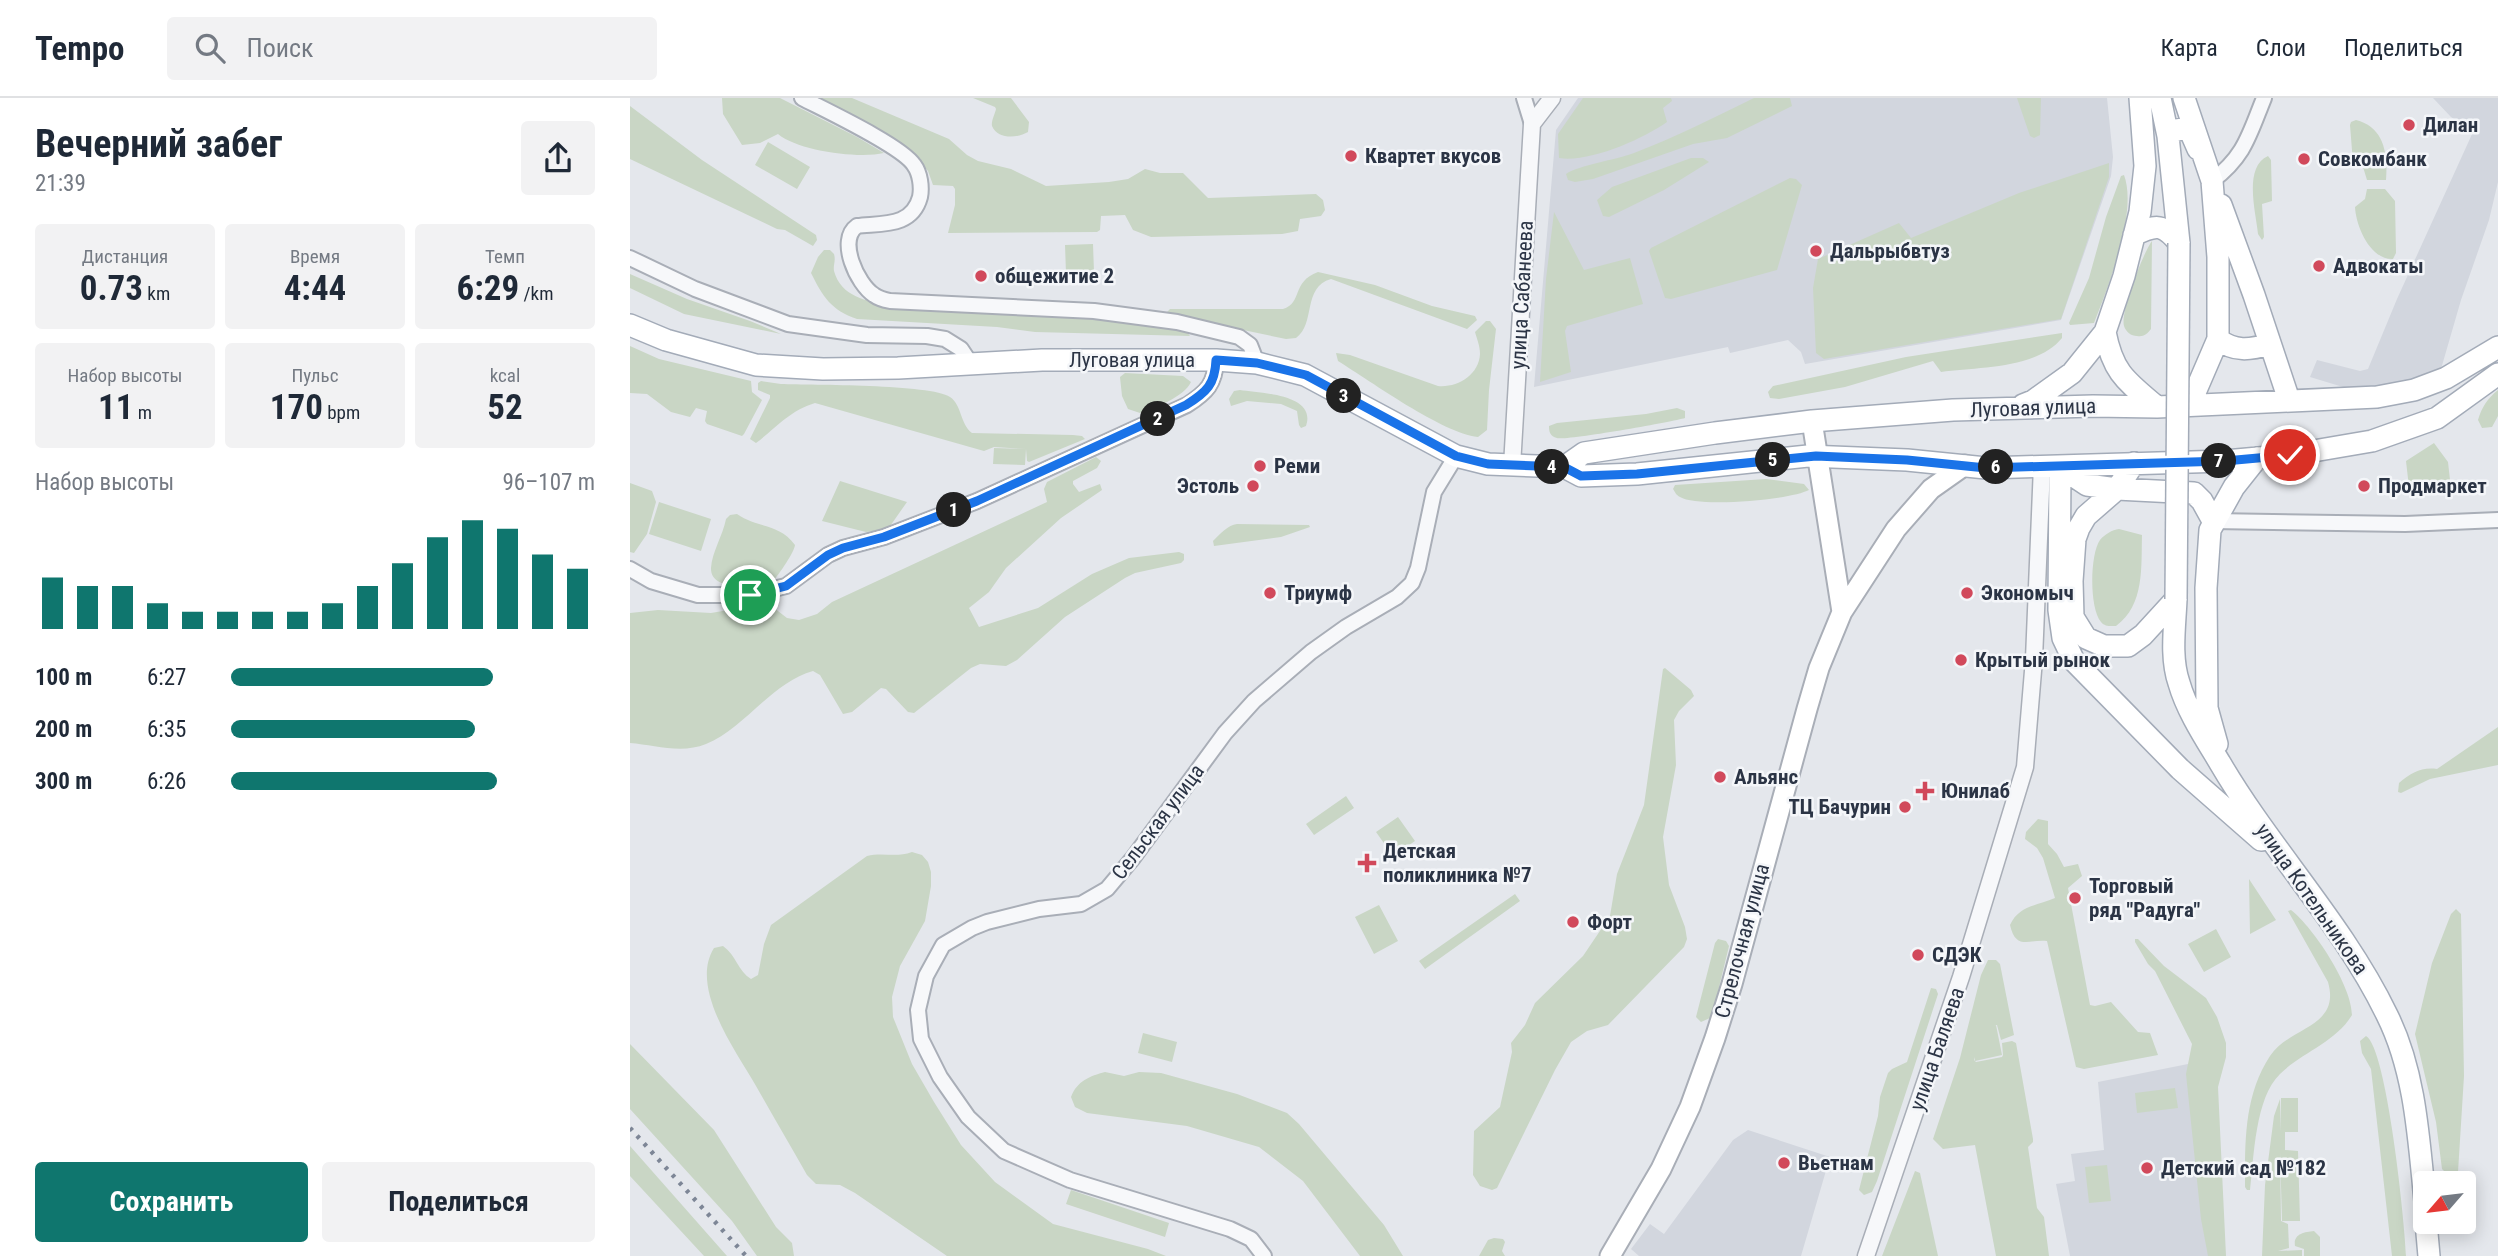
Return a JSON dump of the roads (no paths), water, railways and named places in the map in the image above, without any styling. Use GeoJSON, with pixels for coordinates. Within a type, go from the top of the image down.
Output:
{"type":"FeatureCollection","features":[{"type":"Feature","properties":{"kind":"main road"},"geometry":{"type":"LineString","coordinates":[[2018,407],[2033,401],[2072,373],[2105,332],[2124,276],[2140,212],[2144,166],[2140,98]]}},
{"type":"Feature","properties":{"kind":"main road","name":"улица Котельникова"},"geometry":{"type":"LineString","coordinates":[[2160,98],[2168,136],[2179,243],[2174,663],[2179,684],[2199,729],[2225,773],[2284,860],[2351,950],[2388,1015],[2410,1084],[2422,1171]]}},
{"type":"Feature","properties":{"kind":"main road"},"geometry":{"type":"LineString","coordinates":[[2184,98],[2289,400]]}},
{"type":"Feature","properties":{"kind":"main road"},"geometry":{"type":"LineString","coordinates":[[2168,136],[2176,130],[2184,129],[2191,133],[2212,181],[2218,257],[2218,339],[2190,404]]}},
{"type":"Feature","properties":{"kind":"main road"},"geometry":{"type":"LineString","coordinates":[[2134,235],[2157,226],[2164,228],[2179,243]]}},
{"type":"Feature","properties":{"kind":"main road","name":"Луговая улица"},"geometry":{"type":"LineString","coordinates":[[630,325],[666,340],[756,365],[823,369],[1042,360],[1216,360],[1257,363],[1306,375],[1456,456],[1488,464],[1564,467],[1581,476],[1816,456],[1986,468],[2257,458],[2362,443],[2437,418],[2498,374]]}},
{"type":"Feature","properties":{"kind":"main road"},"geometry":{"type":"LineString","coordinates":[[2105,332],[2120,373],[2157,407]]}},
{"type":"Feature","properties":{"kind":"main road"},"geometry":{"type":"LineString","coordinates":[[2218,339],[2228,348],[2239,350],[2270,344]]}},
{"type":"Feature","properties":{"kind":"main road","name":"Луговая улица"},"geometry":{"type":"LineString","coordinates":[[1564,467],[1584,453],[1715,432],[1812,421],[2018,407],[2157,407],[2377,397],[2414,390],[2456,373],[2498,347]]}},
{"type":"Feature","properties":{"kind":"main road"},"geometry":{"type":"LineString","coordinates":[[1812,421],[1842,612]]}},
{"type":"Feature","properties":{"kind":"main road"},"geometry":{"type":"LineString","coordinates":[[2225,773],[2207,708],[2206,588],[2210,530],[2234,487],[2257,458]]}},
{"type":"Feature","properties":{"kind":"main road"},"geometry":{"type":"LineString","coordinates":[[2134,463],[2117,489],[2086,516],[2079,528],[2075,540],[2071,602],[2073,617],[2086,638],[2104,646],[2127,646],[2143,635],[2176,599]]}},
{"type":"Feature","properties":{"kind":"main road","name":"Стрелочная улица"},"geometry":{"type":"LineString","coordinates":[[1610,1256],[1661,1169],[1690,1107],[1715,1038],[1819,668],[1842,612],[1896,529],[1931,489],[1965,465]]}},
{"type":"Feature","properties":{"kind":"main road"},"geometry":{"type":"LineString","coordinates":[[2051,466],[2087,485],[2194,493],[2202,501],[2213,521]]}},
{"type":"Feature","properties":{"kind":"main road"},"geometry":{"type":"LineString","coordinates":[[2051,466],[2059,610],[2063,639],[2074,661],[2180,769],[2284,860]]}},
{"type":"Feature","properties":{"kind":"main road"},"geometry":{"type":"LineString","coordinates":[[2174,663],[2186,671],[2195,671],[2206,666]]}},
{"type":"Feature","properties":{"kind":"main road"},"geometry":{"type":"LineString","coordinates":[[2427,1234],[2429,1256]]}},
{"type":"Feature","properties":{"kind":"street"},"geometry":{"type":"LineString","coordinates":[[802,98],[898,150],[914,164],[918,173],[920,194],[909,217],[902,222],[857,226],[850,235],[850,253],[856,271],[866,288],[875,296],[890,301],[1094,311],[1177,322],[1239,337],[1250,345],[1257,363]]}},
{"type":"Feature","properties":{"kind":"street","name":"улица Сабанеева"},"geometry":{"type":"LineString","coordinates":[[1512,466],[1532,124],[1524,98]]}},
{"type":"Feature","properties":{"kind":"street"},"geometry":{"type":"LineString","coordinates":[[1532,124],[1552,98]]}},
{"type":"Feature","properties":{"kind":"street"},"geometry":{"type":"LineString","coordinates":[[2212,181],[2239,157],[2264,98]]}},
{"type":"Feature","properties":{"kind":"street"},"geometry":{"type":"LineString","coordinates":[[630,258],[695,289],[788,324],[855,333],[927,336],[945,340],[961,349],[971,364]]}},
{"type":"Feature","properties":{"kind":"street"},"geometry":{"type":"LineString","coordinates":[[630,569],[651,581],[698,595],[750,595],[786,586],[828,555],[843,548],[884,537],[977,501],[1186,405],[1212,383],[1216,360]]}},
{"type":"Feature","properties":{"kind":"street","name":"Сельская улица"},"geometry":{"type":"LineString","coordinates":[[1264,1256],[1251,1239],[1230,1229],[1070,1180],[1004,1151],[968,1117],[940,1077],[921,1039],[918,1010],[926,975],[943,945],[987,922],[1040,909],[1081,904],[1101,894],[1133,858],[1225,733],[1254,701],[1311,652],[1412,583],[1418,568],[1434,492],[1456,456]]}},
{"type":"Feature","properties":{"kind":"street","name":"улица Баляева"},"geometry":{"type":"LineString","coordinates":[[1866,1256],[1961,977],[2025,767],[2051,466]]}},
{"type":"Feature","properties":{"kind":"street"},"geometry":{"type":"LineString","coordinates":[[2213,521],[2405,524],[2498,520]]}},
{"type":"Feature","properties":{"kind":"railway"},"geometry":{"type":"LineString","coordinates":[[630,1128],[746,1256]]}},
{"type":"Feature","properties":{"kind":"place","name":"Дилан"},"geometry":{"type":"Point","coordinates":[2409,125]}},
{"type":"Feature","properties":{"kind":"place","name":"Квартет вкусов"},"geometry":{"type":"Point","coordinates":[1351,156]}},
{"type":"Feature","properties":{"kind":"place","name":"Совкомбанк"},"geometry":{"type":"Point","coordinates":[2304,159]}},
{"type":"Feature","properties":{"kind":"place","name":"Дальрыбвтуз"},"geometry":{"type":"Point","coordinates":[1816,251]}},
{"type":"Feature","properties":{"kind":"place","name":"Адвокаты"},"geometry":{"type":"Point","coordinates":[2319,266]}},
{"type":"Feature","properties":{"kind":"place","name":"общежитие 2"},"geometry":{"type":"Point","coordinates":[981,276]}},
{"type":"Feature","properties":{"kind":"place","name":"Реми"},"geometry":{"type":"Point","coordinates":[1260,466]}},
{"type":"Feature","properties":{"kind":"place","name":"Эстоль"},"geometry":{"type":"Point","coordinates":[1253,486]}},
{"type":"Feature","properties":{"kind":"place","name":"Продмаркет"},"geometry":{"type":"Point","coordinates":[2364,486]}},
{"type":"Feature","properties":{"kind":"place","name":"Триумф"},"geometry":{"type":"Point","coordinates":[1270,593]}},
{"type":"Feature","properties":{"kind":"place","name":"Экономыч"},"geometry":{"type":"Point","coordinates":[1967,593]}},
{"type":"Feature","properties":{"kind":"place","name":"Крытый рынок"},"geometry":{"type":"Point","coordinates":[1961,660]}},
{"type":"Feature","properties":{"kind":"place","name":"Альянс"},"geometry":{"type":"Point","coordinates":[1720,777]}},
{"type":"Feature","properties":{"kind":"place","name":"Юнилаб"},"geometry":{"type":"Point","coordinates":[1925,791]}},
{"type":"Feature","properties":{"kind":"place","name":"ТЦ Бачурин"},"geometry":{"type":"Point","coordinates":[1905,807]}},
{"type":"Feature","properties":{"kind":"place","name":"Детская поликлиника №7"},"geometry":{"type":"Point","coordinates":[1367,863]}},
{"type":"Feature","properties":{"kind":"place","name":"Торговый ряд \"Радуга\""},"geometry":{"type":"Point","coordinates":[2075,898]}},
{"type":"Feature","properties":{"kind":"place","name":"Форт"},"geometry":{"type":"Point","coordinates":[1573,922]}},
{"type":"Feature","properties":{"kind":"place","name":"СДЭК"},"geometry":{"type":"Point","coordinates":[1918,955]}},
{"type":"Feature","properties":{"kind":"place","name":"Вьетнам"},"geometry":{"type":"Point","coordinates":[1784,1163]}},
{"type":"Feature","properties":{"kind":"place","name":"Детский сад №182"},"geometry":{"type":"Point","coordinates":[2147,1168]}}]}
